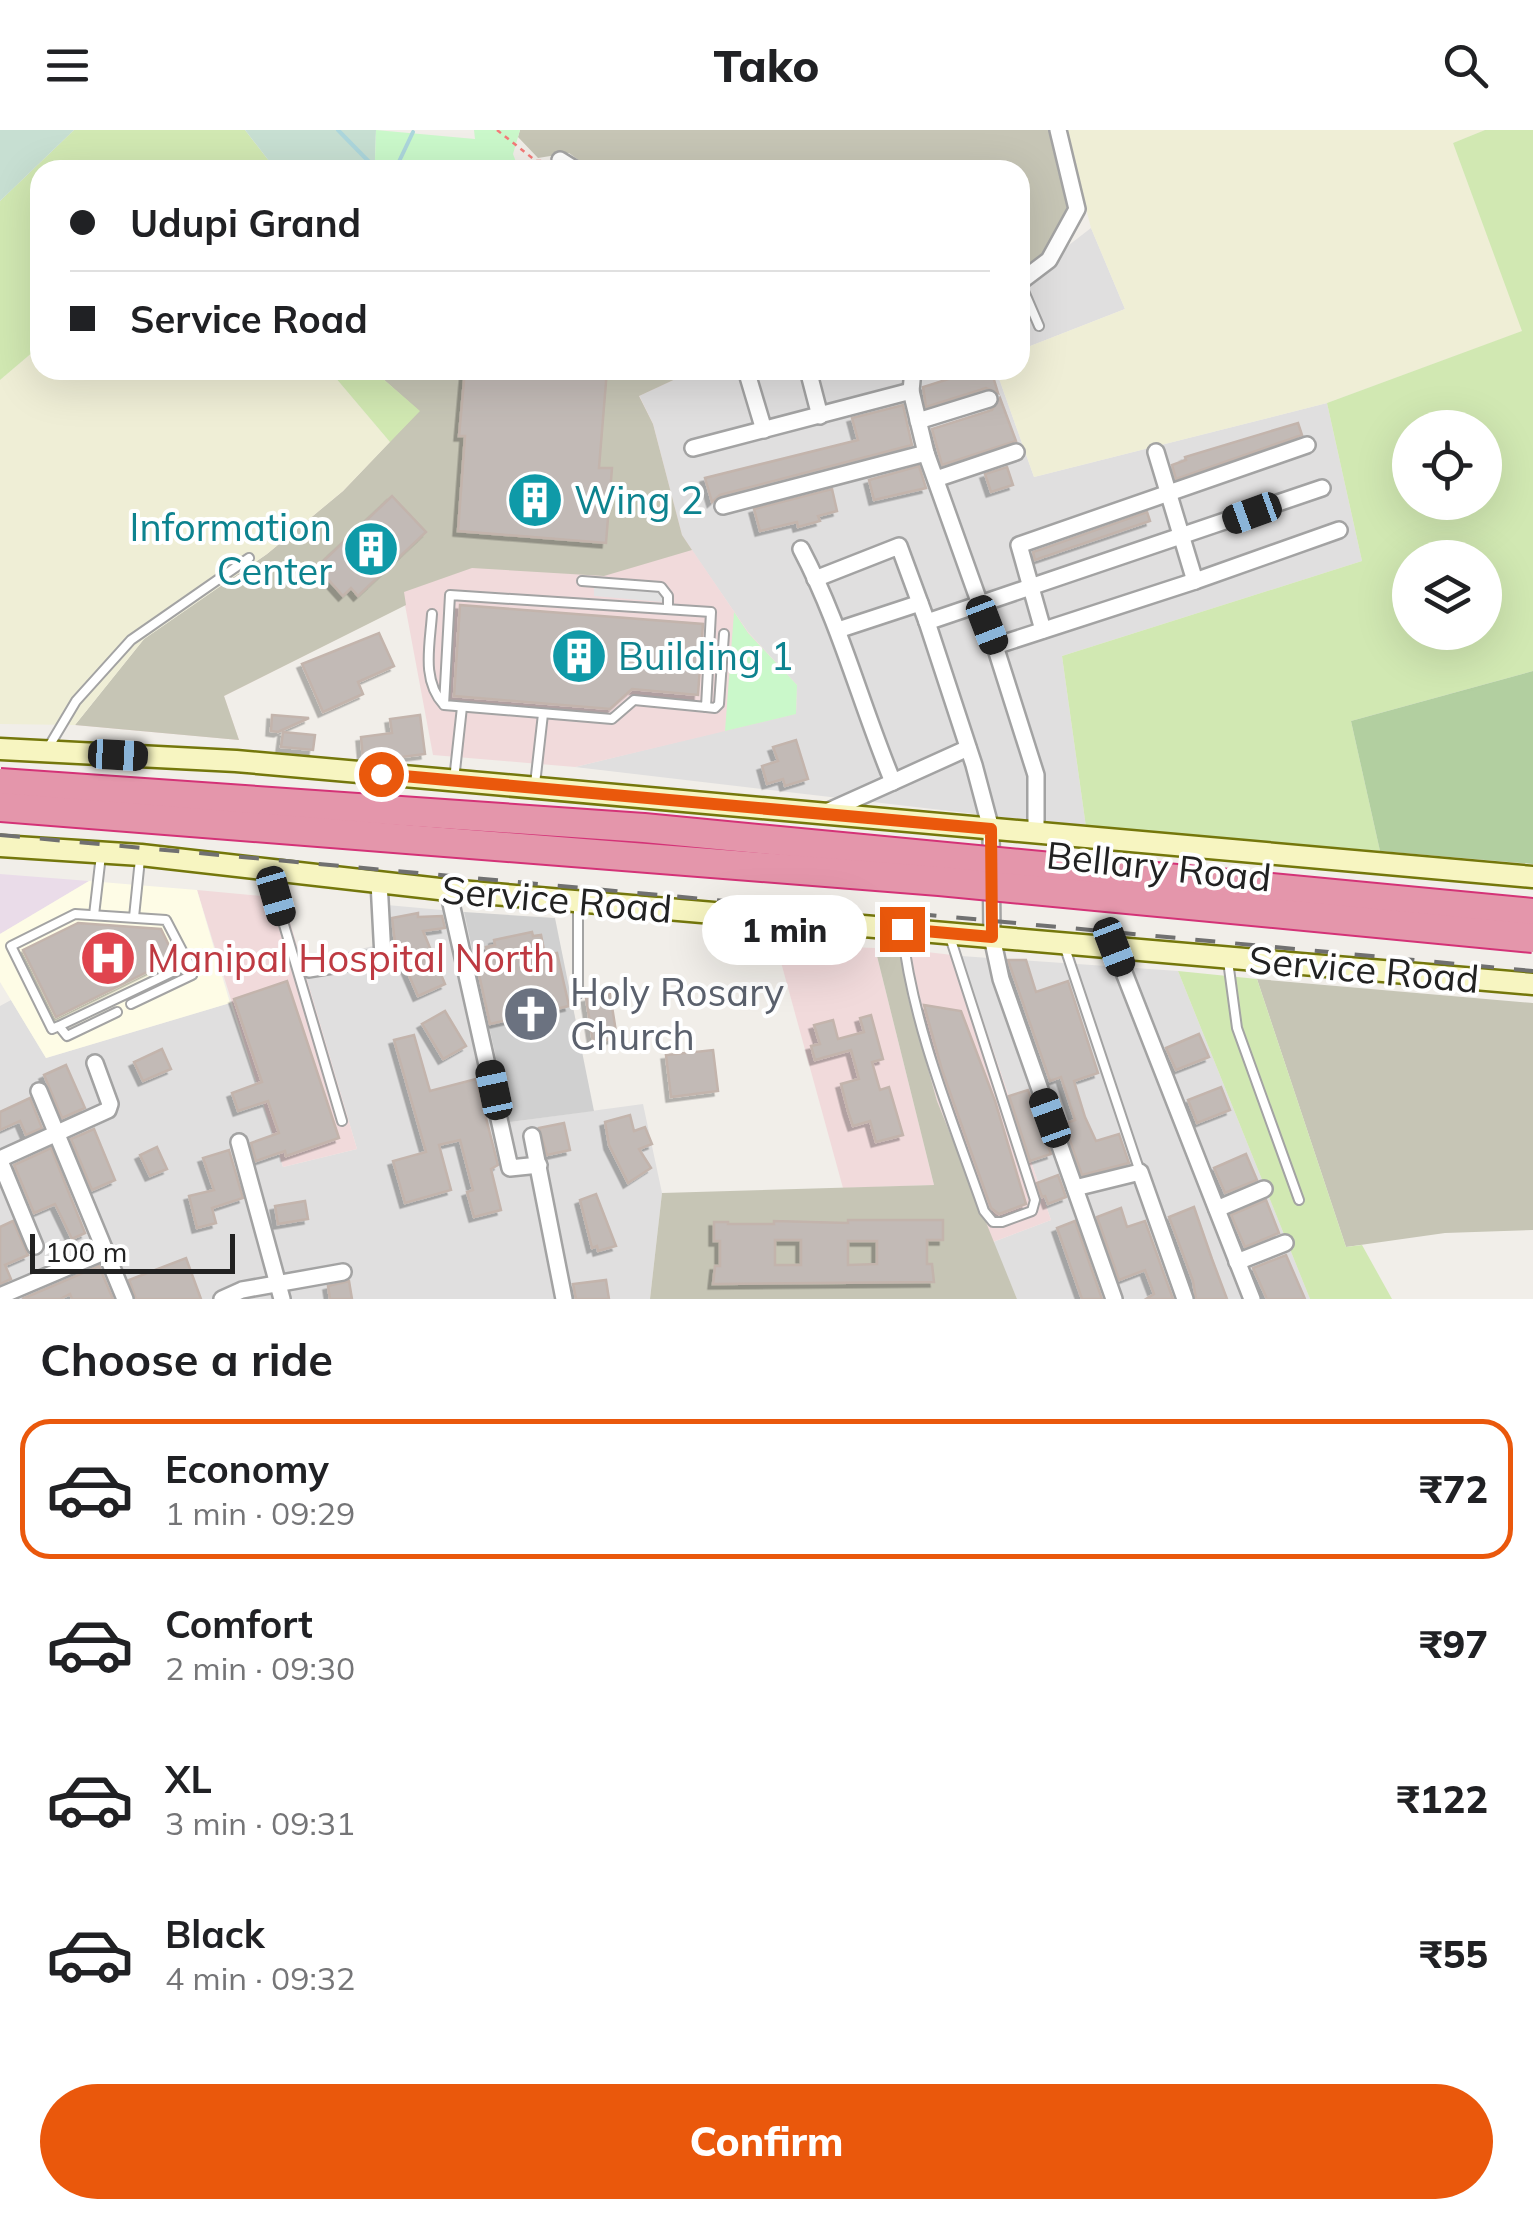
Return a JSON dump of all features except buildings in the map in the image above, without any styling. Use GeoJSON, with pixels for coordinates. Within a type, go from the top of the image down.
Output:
{"type":"FeatureCollection","features":[{"type":"Feature","properties":{"kind":"highway","name":"Bellary Road"},"geometry":{"type":"LineString","coordinates":[[0,782],[644,828],[1533,913]]}},
{"type":"Feature","properties":{"kind":"highway","name":"Bellary Road"},"geometry":{"type":"LineString","coordinates":[[0,807],[939,881],[1533,938]]}},
{"type":"Feature","properties":{"kind":"main road"},"geometry":{"type":"LineString","coordinates":[[0,749],[236,762],[454,780],[1533,877]]}},
{"type":"Feature","properties":{"kind":"main road","name":"Service Road"},"geometry":{"type":"LineString","coordinates":[[0,846],[141,855],[448,890],[1533,984]]}},
{"type":"Feature","properties":{"kind":"street"},"geometry":{"type":"LineString","coordinates":[[1030,274],[1049,260],[1078,209],[1058,130]]}},
{"type":"Feature","properties":{"kind":"street"},"geometry":{"type":"LineString","coordinates":[[749,380],[764,430]]}},
{"type":"Feature","properties":{"kind":"street"},"geometry":{"type":"LineString","coordinates":[[811,380],[820,416]]}},
{"type":"Feature","properties":{"kind":"street"},"geometry":{"type":"LineString","coordinates":[[912,380],[911,392],[926,453],[995,646],[1036,776],[1036,834]]}},
{"type":"Feature","properties":{"kind":"street"},"geometry":{"type":"LineString","coordinates":[[692,448],[911,392]]}},
{"type":"Feature","properties":{"kind":"street"},"geometry":{"type":"LineString","coordinates":[[918,420],[989,398]]}},
{"type":"Feature","properties":{"kind":"street"},"geometry":{"type":"LineString","coordinates":[[1043,630],[1019,544],[1307,445]]}},
{"type":"Feature","properties":{"kind":"street"},"geometry":{"type":"LineString","coordinates":[[936,479],[1016,452]]}},
{"type":"Feature","properties":{"kind":"street"},"geometry":{"type":"LineString","coordinates":[[1156,452],[1196,581]]}},
{"type":"Feature","properties":{"kind":"street"},"geometry":{"type":"LineString","coordinates":[[723,506],[926,453]]}},
{"type":"Feature","properties":{"kind":"street"},"geometry":{"type":"LineString","coordinates":[[926,622],[1322,488]]}},
{"type":"Feature","properties":{"kind":"street"},"geometry":{"type":"LineString","coordinates":[[995,646],[1339,530]]}},
{"type":"Feature","properties":{"kind":"street"},"geometry":{"type":"LineString","coordinates":[[814,579],[899,546],[968,748],[991,829],[992,937],[1001,978],[1114,1299]]}},
{"type":"Feature","properties":{"kind":"street"},"geometry":{"type":"LineString","coordinates":[[801,549],[838,630],[893,782]]}},
{"type":"Feature","properties":{"kind":"street"},"geometry":{"type":"LineString","coordinates":[[838,630],[920,603]]}},
{"type":"Feature","properties":{"kind":"street"},"geometry":{"type":"LineString","coordinates":[[824,813],[968,748]]}},
{"type":"Feature","properties":{"kind":"street"},"geometry":{"type":"LineString","coordinates":[[309,969],[383,956],[379,882]]}},
{"type":"Feature","properties":{"kind":"street"},"geometry":{"type":"LineString","coordinates":[[448,890],[510,1168],[539,1165]]}},
{"type":"Feature","properties":{"kind":"street"},"geometry":{"type":"LineString","coordinates":[[1114,947],[1252,1299]]}},
{"type":"Feature","properties":{"kind":"street"},"geometry":{"type":"LineString","coordinates":[[35,1246],[1,1156],[108,1110],[110,1104],[95,1063]]}},
{"type":"Feature","properties":{"kind":"street"},"geometry":{"type":"LineString","coordinates":[[39,1091],[125,1299]]}},
{"type":"Feature","properties":{"kind":"street"},"geometry":{"type":"LineString","coordinates":[[532,1136],[564,1299]]}},
{"type":"Feature","properties":{"kind":"street"},"geometry":{"type":"LineString","coordinates":[[239,1142],[280,1291]]}},
{"type":"Feature","properties":{"kind":"street"},"geometry":{"type":"LineString","coordinates":[[1075,1188],[1140,1172],[1185,1299]]}},
{"type":"Feature","properties":{"kind":"street"},"geometry":{"type":"LineString","coordinates":[[1216,1209],[1264,1189]]}},
{"type":"Feature","properties":{"kind":"street"},"geometry":{"type":"LineString","coordinates":[[1238,1262],[1285,1243]]}},
{"type":"Feature","properties":{"kind":"street"},"geometry":{"type":"LineString","coordinates":[[0,1296],[106,1251]]}},
{"type":"Feature","properties":{"kind":"street"},"geometry":{"type":"LineString","coordinates":[[221,1299],[242,1290],[280,1291],[344,1272]]}},
{"type":"Feature","properties":{"kind":"lane"},"geometry":{"type":"LineString","coordinates":[[1030,306],[1038,326]]}},
{"type":"Feature","properties":{"kind":"lane"},"geometry":{"type":"LineString","coordinates":[[46,752],[76,701],[131,640],[249,558]]}},
{"type":"Feature","properties":{"kind":"lane"},"geometry":{"type":"LineString","coordinates":[[582,581],[661,587],[668,596],[668,609]]}},
{"type":"Feature","properties":{"kind":"lane"},"geometry":{"type":"LineString","coordinates":[[444,706],[450,595],[712,612],[706,707]]}},
{"type":"Feature","properties":{"kind":"lane"},"geometry":{"type":"LineString","coordinates":[[432,614],[429,680],[444,706]]}},
{"type":"Feature","properties":{"kind":"lane"},"geometry":{"type":"LineString","coordinates":[[444,706],[612,720],[634,700],[706,707],[719,704],[724,634]]}},
{"type":"Feature","properties":{"kind":"lane"},"geometry":{"type":"LineString","coordinates":[[454,780],[462,707]]}},
{"type":"Feature","properties":{"kind":"lane"},"geometry":{"type":"LineString","coordinates":[[535,787],[542,714]]}},
{"type":"Feature","properties":{"kind":"lane"},"geometry":{"type":"LineString","coordinates":[[94,915],[102,852]]}},
{"type":"Feature","properties":{"kind":"lane"},"geometry":{"type":"LineString","coordinates":[[134,918],[141,855]]}},
{"type":"Feature","properties":{"kind":"lane"},"geometry":{"type":"LineString","coordinates":[[267,869],[342,1121]]}},
{"type":"Feature","properties":{"kind":"lane"},"geometry":{"type":"LineString","coordinates":[[577,901],[578,994]]}},
{"type":"Feature","properties":{"kind":"lane"},"geometry":{"type":"LineString","coordinates":[[130,1004],[192,975],[189,964],[166,920],[76,914],[11,946],[52,1030],[189,964]]}},
{"type":"Feature","properties":{"kind":"lane"},"geometry":{"type":"LineString","coordinates":[[902,929],[912,999],[940,1084],[984,1210],[993,1222],[1002,1222],[1032,1211],[1035,1200],[949,933]]}},
{"type":"Feature","properties":{"kind":"lane"},"geometry":{"type":"LineString","coordinates":[[1064,943],[1140,1172]]}},
{"type":"Feature","properties":{"kind":"lane"},"geometry":{"type":"LineString","coordinates":[[1228,957],[1237,1028],[1299,1200]]}},
{"type":"Feature","properties":{"kind":"lane"},"geometry":{"type":"LineString","coordinates":[[59,1026],[67,1036],[117,1012]]}},
{"type":"Feature","properties":{"kind":"path"},"geometry":{"type":"LineString","coordinates":[[497,130],[536,160],[560,160]]}},
{"type":"Feature","properties":{"kind":"shaded area"},"geometry":{"type":"Polygon","coordinates":[[[520,130],[1050,130],[1070,210],[1049,252],[1030,267],[1030,160],[578,160],[569,153],[538,158],[518,137],[520,130]]]}},
{"type":"Feature","properties":{"kind":"shaded area"},"geometry":{"type":"Polygon","coordinates":[[[1091,228],[1125,309],[1030,346],[1030,275],[1091,228]]]}},
{"type":"Feature","properties":{"kind":"shaded area"},"geometry":{"type":"Polygon","coordinates":[[[384,380],[673,380],[639,396],[653,424],[682,535],[748,632],[797,685],[796,714],[575,767],[433,755],[405,605],[224,696],[239,740],[75,725],[343,491],[419,411],[384,380]]]}},
{"type":"Feature","properties":{"kind":"shaded area"},"geometry":{"type":"Polygon","coordinates":[[[384,380],[673,380],[639,396],[653,424],[682,535],[692,550],[604,576],[472,568],[404,592],[406,605],[224,696],[239,740],[75,725],[144,639],[267,554],[343,491],[419,411],[384,380]]]}},
{"type":"Feature","properties":{"kind":"shaded area"},"geometry":{"type":"Polygon","coordinates":[[[673,380],[1000,380],[1034,477],[1327,403],[1362,561],[1062,656],[1086,827],[575,767],[796,713],[797,685],[748,632],[682,536],[653,424],[639,395],[673,380]]]}},
{"type":"Feature","properties":{"kind":"shaded area"},"geometry":{"type":"Polygon","coordinates":[[[594,587],[663,592],[662,602],[594,596],[594,587]]]}},
{"type":"Feature","properties":{"kind":"shaded area"},"geometry":{"type":"Polygon","coordinates":[[[0,874],[89,881],[0,934],[0,874]]]}},
{"type":"Feature","properties":{"kind":"shaded area","name":"Manipal Hospital North"},"geometry":{"type":"Polygon","coordinates":[[[89,881],[197,890],[230,1003],[46,1058],[0,982],[0,934],[89,881]]]}},
{"type":"Feature","properties":{"kind":"shaded area"},"geometry":{"type":"Polygon","coordinates":[[[197,890],[283,898],[357,1149],[283,1167],[197,890]]]}},
{"type":"Feature","properties":{"kind":"shaded area"},"geometry":{"type":"Polygon","coordinates":[[[387,905],[464,912],[510,1122],[643,1104],[662,1193],[650,1299],[0,1299],[0,1006],[11,1000],[46,1058],[230,1003],[283,1167],[357,1149],[302,963],[390,942],[387,905]]]}},
{"type":"Feature","properties":{"kind":"shaded area","name":"Holy Rosary Church"},"geometry":{"type":"Polygon","coordinates":[[[464,912],[555,918],[594,1111],[510,1122],[464,912]]]}},
{"type":"Feature","properties":{"kind":"shaded area"},"geometry":{"type":"Polygon","coordinates":[[[776,944],[875,948],[934,1185],[843,1188],[776,944]]]}},
{"type":"Feature","properties":{"kind":"shaded area"},"geometry":{"type":"Polygon","coordinates":[[[875,948],[901,949],[908,997],[937,1101],[1017,1299],[650,1299],[662,1193],[934,1185],[875,948]]]}},
{"type":"Feature","properties":{"kind":"shaded area"},"geometry":{"type":"Polygon","coordinates":[[[901,949],[961,956],[1051,1220],[993,1242],[937,1101],[908,997],[901,949]]]}},
{"type":"Feature","properties":{"kind":"shaded area"},"geometry":{"type":"Polygon","coordinates":[[[961,956],[1178,971],[1310,1299],[1017,1299],[993,1242],[1051,1220],[961,956]]]}},
{"type":"Feature","properties":{"kind":"shaded area"},"geometry":{"type":"Polygon","coordinates":[[[1257,979],[1533,1003],[1533,1230],[1445,1233],[1346,1247],[1257,979]]]}},
{"type":"Feature","properties":{"kind":"green space"},"geometry":{"type":"Polygon","coordinates":[[[0,130],[74,130],[43,160],[30,160],[30,172],[0,201],[0,130]]]}},
{"type":"Feature","properties":{"kind":"green space"},"geometry":{"type":"Polygon","coordinates":[[[74,130],[245,130],[268,160],[43,160],[74,130]]]}},
{"type":"Feature","properties":{"kind":"green space"},"geometry":{"type":"Polygon","coordinates":[[[245,130],[376,130],[375,160],[268,160],[245,130]]]}},
{"type":"Feature","properties":{"kind":"green space"},"geometry":{"type":"Polygon","coordinates":[[[376,130],[475,139],[474,130],[520,130],[513,154],[515,160],[375,160],[376,130]]]}},
{"type":"Feature","properties":{"kind":"green space"},"geometry":{"type":"Polygon","coordinates":[[[1066,130],[1485,130],[1453,143],[1523,331],[1327,403],[1034,477],[1000,380],[1030,380],[1030,346],[1125,309],[1091,228],[1066,130]]]}},
{"type":"Feature","properties":{"kind":"green space"},"geometry":{"type":"Polygon","coordinates":[[[1485,130],[1533,130],[1533,671],[1351,721],[1380,851],[1086,827],[1062,656],[1362,561],[1327,403],[1522,331],[1453,143],[1485,130]]]}},
{"type":"Feature","properties":{"kind":"green space"},"geometry":{"type":"Polygon","coordinates":[[[30,172],[30,354],[0,380],[0,201],[30,172]]]}},
{"type":"Feature","properties":{"kind":"green space"},"geometry":{"type":"Polygon","coordinates":[[[30,354],[30,380],[337,380],[390,442],[343,491],[267,554],[144,639],[75,725],[0,724],[0,380],[30,354]]]}},
{"type":"Feature","properties":{"kind":"green space"},"geometry":{"type":"Polygon","coordinates":[[[337,380],[384,380],[420,411],[390,442],[337,380]]]}},
{"type":"Feature","properties":{"kind":"green space"},"geometry":{"type":"Polygon","coordinates":[[[734,612],[748,633],[797,685],[796,714],[725,731],[734,612]]]}},
{"type":"Feature","properties":{"kind":"green space"},"geometry":{"type":"Polygon","coordinates":[[[1533,671],[1533,864],[1380,851],[1351,721],[1533,671]]]}},
{"type":"Feature","properties":{"kind":"green space"},"geometry":{"type":"Polygon","coordinates":[[[1178,971],[1257,979],[1346,1247],[1362,1245],[1392,1299],[1310,1299],[1178,971]]]}},
{"type":"Feature","properties":{"kind":"waterway"},"geometry":{"type":"LineString","coordinates":[[338,130],[367,160]]}},
{"type":"Feature","properties":{"kind":"waterway"},"geometry":{"type":"LineString","coordinates":[[400,160],[413,132]]}},
{"type":"Feature","properties":{"kind":"railway"},"geometry":{"type":"LineString","coordinates":[[0,835],[1533,971]]}},
{"type":"Feature","properties":{"kind":"place","name":"Wing 2"},"geometry":{"type":"Point","coordinates":[535,500]}},
{"type":"Feature","properties":{"kind":"place","name":"Information Center"},"geometry":{"type":"Point","coordinates":[371,549]}},
{"type":"Feature","properties":{"kind":"place","name":"Building 1"},"geometry":{"type":"Point","coordinates":[579,656]}},
{"type":"Feature","properties":{"kind":"place","name":"Manipal Hospital North"},"geometry":{"type":"Point","coordinates":[108,958]}},
{"type":"Feature","properties":{"kind":"place","name":"Holy Rosary Church"},"geometry":{"type":"Point","coordinates":[531,1014]}},
{"type":"Feature","properties":{"kind":"route"},"geometry":{"type":"LineString","coordinates":[[381,774],[991,829],[992,937],[902,929]]}}]}
